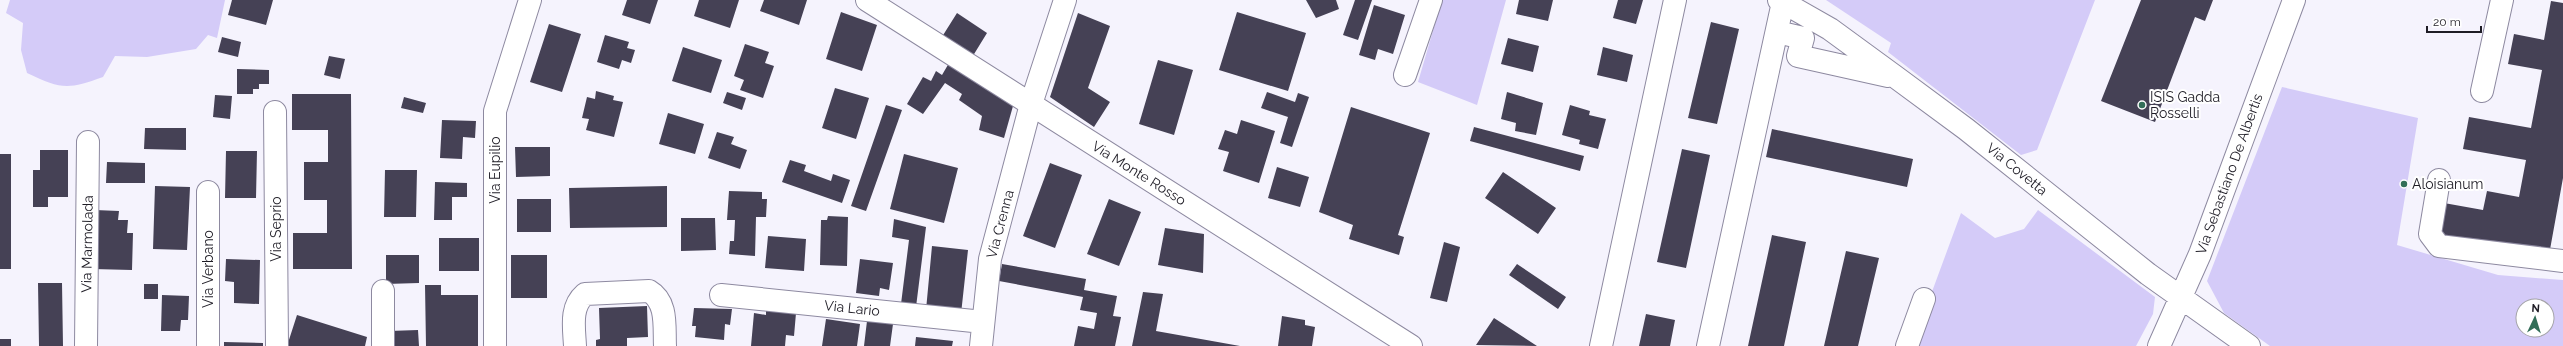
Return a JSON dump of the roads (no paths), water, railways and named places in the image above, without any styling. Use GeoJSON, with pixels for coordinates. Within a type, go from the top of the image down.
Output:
{"type":"FeatureCollection","features":[{"type":"Feature","properties":{"kind":"street","name":"Via Eupilio"},"geometry":{"type":"LineString","coordinates":[[495,346],[495,111],[530,0]]}},
{"type":"Feature","properties":{"kind":"street","name":"Via Monte Rosso"},"geometry":{"type":"LineString","coordinates":[[867,0],[1411,346]]}},
{"type":"Feature","properties":{"kind":"street","name":"Via Crenna"},"geometry":{"type":"LineString","coordinates":[[980,346],[990,259],[1031,104],[1065,0]]}},
{"type":"Feature","properties":{"kind":"street"},"geometry":{"type":"LineString","coordinates":[[1406,75],[1431,0]]}},
{"type":"Feature","properties":{"kind":"street"},"geometry":{"type":"LineString","coordinates":[[1601,346],[1675,0]]}},
{"type":"Feature","properties":{"kind":"street","name":"Via Sebastiano De Albertis"},"geometry":{"type":"LineString","coordinates":[[2159,346],[2181,300],[2294,0]]}},
{"type":"Feature","properties":{"kind":"street"},"geometry":{"type":"LineString","coordinates":[[2482,92],[2502,0]]}},
{"type":"Feature","properties":{"kind":"street"},"geometry":{"type":"LineString","coordinates":[[1708,346],[1777,32],[1781,1]]}},
{"type":"Feature","properties":{"kind":"street","name":"Via Covetta"},"geometry":{"type":"LineString","coordinates":[[1781,1],[1830,29],[1897,78],[1966,129],[2181,300],[2249,346]]}},
{"type":"Feature","properties":{"kind":"street"},"geometry":{"type":"LineString","coordinates":[[1808,16],[1798,56],[1897,78]]}},
{"type":"Feature","properties":{"kind":"street"},"geometry":{"type":"LineString","coordinates":[[1777,32],[1803,38]]}},
{"type":"Feature","properties":{"kind":"street","name":"Via Seprio"},"geometry":{"type":"LineString","coordinates":[[275,112],[277,346]]}},
{"type":"Feature","properties":{"kind":"street","name":"Via Marmolada"},"geometry":{"type":"LineString","coordinates":[[86,346],[88,142]]}},
{"type":"Feature","properties":{"kind":"street"},"geometry":{"type":"LineString","coordinates":[[2439,180],[2430,234],[2439,246],[2563,261]]}},
{"type":"Feature","properties":{"kind":"street","name":"Via Verbano"},"geometry":{"type":"LineString","coordinates":[[208,192],[208,346]]}},
{"type":"Feature","properties":{"kind":"street"},"geometry":{"type":"LineString","coordinates":[[383,291],[383,346]]}},
{"type":"Feature","properties":{"kind":"street"},"geometry":{"type":"LineString","coordinates":[[575,346],[574,309],[579,299],[585,294],[649,291],[658,296],[662,304],[665,346]]}},
{"type":"Feature","properties":{"kind":"street","name":"Via Lario"},"geometry":{"type":"LineString","coordinates":[[721,295],[983,322]]}},
{"type":"Feature","properties":{"kind":"street"},"geometry":{"type":"LineString","coordinates":[[1907,346],[1924,299]]}},
{"type":"Feature","properties":{"kind":"place","name":"ISIS Gadda Rosselli"},"geometry":{"type":"Point","coordinates":[2142,105]}},
{"type":"Feature","properties":{"kind":"place","name":"Aloisianum"},"geometry":{"type":"Point","coordinates":[2404,184]}}]}
